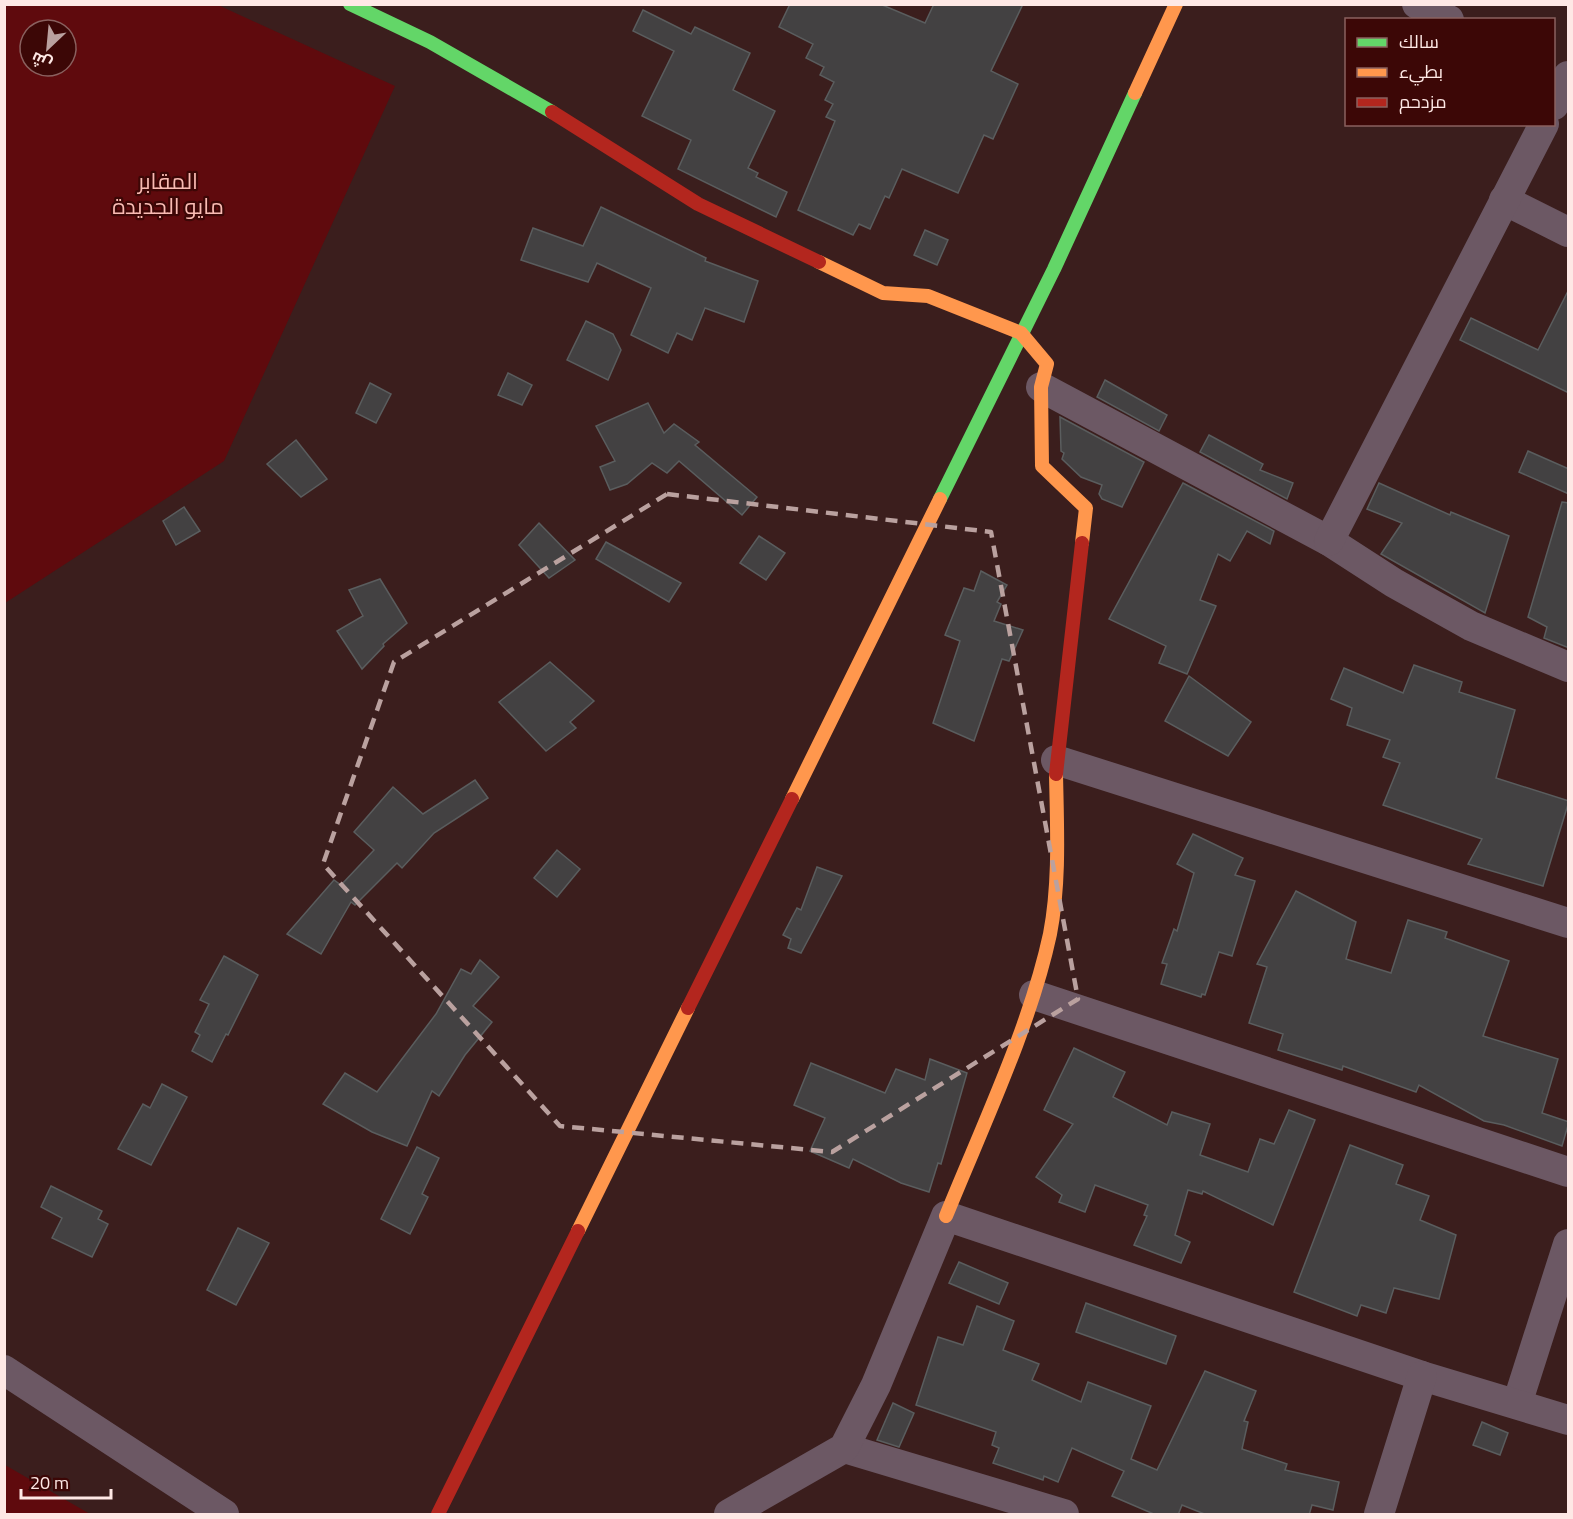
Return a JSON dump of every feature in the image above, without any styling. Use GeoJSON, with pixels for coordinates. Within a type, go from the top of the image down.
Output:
{"type":"FeatureCollection","features":[{"type":"Feature","properties":{"kind":"street"},"geometry":{"type":"LineString","coordinates":[[350,4],[430,42],[571,123],[698,204],[883,294],[928,296],[1021,333],[1047,364],[1041,387],[1042,466],[1086,508],[1056,760],[1057,868],[1050,932],[1034,995],[876,1385],[844,1448],[729,1515]]}},
{"type":"Feature","properties":{"kind":"street"},"geometry":{"type":"LineString","coordinates":[[438,1515],[1021,333],[1176,4]]}},
{"type":"Feature","properties":{"kind":"street"},"geometry":{"type":"LineString","coordinates":[[1417,4],[1445,18]]}},
{"type":"Feature","properties":{"kind":"street"},"geometry":{"type":"LineString","coordinates":[[1555,68],[1569,75],[1555,103]]}},
{"type":"Feature","properties":{"kind":"street"},"geometry":{"type":"LineString","coordinates":[[1329,541],[1543,126]]}},
{"type":"Feature","properties":{"kind":"street"},"geometry":{"type":"LineString","coordinates":[[1504,200],[1569,232]]}},
{"type":"Feature","properties":{"kind":"street"},"geometry":{"type":"LineString","coordinates":[[1041,387],[1329,541],[1394,583],[1471,626],[1569,667]]}},
{"type":"Feature","properties":{"kind":"street"},"geometry":{"type":"LineString","coordinates":[[1056,760],[1569,923]]}},
{"type":"Feature","properties":{"kind":"street"},"geometry":{"type":"LineString","coordinates":[[1034,995],[1569,1172]]}},
{"type":"Feature","properties":{"kind":"street"},"geometry":{"type":"LineString","coordinates":[[946,1216],[1422,1376],[1569,1420]]}},
{"type":"Feature","properties":{"kind":"street"},"geometry":{"type":"LineString","coordinates":[[1517,1404],[1569,1244]]}},
{"type":"Feature","properties":{"kind":"street"},"geometry":{"type":"LineString","coordinates":[[4,1371],[224,1515]]}},
{"type":"Feature","properties":{"kind":"street"},"geometry":{"type":"LineString","coordinates":[[1379,1515],[1422,1376]]}},
{"type":"Feature","properties":{"kind":"street"},"geometry":{"type":"LineString","coordinates":[[844,1448],[1064,1515]]}},
{"type":"Feature","properties":{"kind":"highlighted area"},"geometry":{"type":"Polygon","coordinates":[[[667,494],[991,532],[1078,999],[832,1152],[560,1126],[323,864],[394,662],[667,494]]]}},
{"type":"Feature","properties":{"kind":"green space","name":"المقابر مايو الجديدة"},"geometry":{"type":"Polygon","coordinates":[[[5,4],[218,5],[395,86],[224,461],[5,603],[5,4]]]}},
{"type":"Feature","properties":{"kind":"green space"},"geometry":{"type":"Polygon","coordinates":[[[5,1465],[90,1514],[5,1514],[5,1465]]]}},
{"type":"Feature","properties":{"kind":"building"},"geometry":{"type":"Polygon","coordinates":[[[790,4],[880,4],[925,23],[934,4],[1023,4],[991,71],[1018,84],[993,139],[984,135],[958,193],[902,169],[889,198],[885,196],[870,229],[859,224],[853,235],[798,210],[835,121],[826,117],[833,104],[825,100],[834,82],[820,75],[824,67],[806,58],[813,44],[779,27],[790,4]]]}},
{"type":"Feature","properties":{"kind":"building"},"geometry":{"type":"Polygon","coordinates":[[[643,10],[691,34],[695,27],[750,53],[733,90],[775,111],[748,168],[758,173],[756,177],[787,192],[776,217],[678,169],[691,140],[642,116],[674,51],[633,31],[643,10]]]}},
{"type":"Feature","properties":{"kind":"building"},"geometry":{"type":"Polygon","coordinates":[[[601,207],[706,258],[705,261],[758,281],[744,322],[705,308],[692,340],[677,333],[668,353],[631,335],[651,288],[597,263],[588,282],[521,260],[533,228],[583,246],[601,207]]]}},
{"type":"Feature","properties":{"kind":"building"},"geometry":{"type":"Polygon","coordinates":[[[925,230],[948,240],[937,265],[914,255],[925,230]]]}},
{"type":"Feature","properties":{"kind":"building"},"geometry":{"type":"Polygon","coordinates":[[[1569,289],[1569,393],[1460,340],[1471,318],[1538,350],[1569,289]]]}},
{"type":"Feature","properties":{"kind":"building"},"geometry":{"type":"Polygon","coordinates":[[[586,321],[613,334],[621,350],[608,380],[567,360],[586,321]]]}},
{"type":"Feature","properties":{"kind":"building"},"geometry":{"type":"Polygon","coordinates":[[[508,373],[532,385],[522,405],[498,395],[508,373]]]}},
{"type":"Feature","properties":{"kind":"building"},"geometry":{"type":"Polygon","coordinates":[[[1105,380],[1167,415],[1159,431],[1097,397],[1105,380]]]}},
{"type":"Feature","properties":{"kind":"building"},"geometry":{"type":"Polygon","coordinates":[[[370,383],[391,394],[376,423],[356,413],[370,383]]]}},
{"type":"Feature","properties":{"kind":"building"},"geometry":{"type":"Polygon","coordinates":[[[648,403],[664,433],[674,424],[699,442],[695,445],[757,497],[742,515],[679,461],[667,473],[652,463],[627,484],[610,490],[600,467],[615,461],[596,426],[648,403]]]}},
{"type":"Feature","properties":{"kind":"building"},"geometry":{"type":"Polygon","coordinates":[[[1060,417],[1144,462],[1122,507],[1102,499],[1099,494],[1102,485],[1081,477],[1062,459],[1064,453],[1061,451],[1060,417]]]}},
{"type":"Feature","properties":{"kind":"building"},"geometry":{"type":"Polygon","coordinates":[[[1209,435],[1263,464],[1260,470],[1293,483],[1287,499],[1200,452],[1209,435]]]}},
{"type":"Feature","properties":{"kind":"building"},"geometry":{"type":"Polygon","coordinates":[[[296,440],[327,479],[301,497],[267,464],[296,440]]]}},
{"type":"Feature","properties":{"kind":"building"},"geometry":{"type":"Polygon","coordinates":[[[1528,451],[1569,469],[1569,494],[1519,472],[1528,451]]]}},
{"type":"Feature","properties":{"kind":"building"},"geometry":{"type":"Polygon","coordinates":[[[1183,483],[1274,531],[1270,544],[1247,531],[1230,561],[1218,554],[1200,600],[1216,606],[1187,674],[1159,663],[1166,646],[1109,619],[1183,483]]]}},
{"type":"Feature","properties":{"kind":"building"},"geometry":{"type":"Polygon","coordinates":[[[1379,483],[1450,515],[1451,512],[1509,536],[1485,613],[1381,554],[1402,523],[1367,509],[1379,483]]]}},
{"type":"Feature","properties":{"kind":"building"},"geometry":{"type":"Polygon","coordinates":[[[1562,502],[1569,503],[1569,648],[1544,638],[1547,627],[1528,617],[1562,502]]]}},
{"type":"Feature","properties":{"kind":"building"},"geometry":{"type":"Polygon","coordinates":[[[184,507],[200,531],[176,545],[163,521],[184,507]]]}},
{"type":"Feature","properties":{"kind":"building"},"geometry":{"type":"Polygon","coordinates":[[[539,523],[575,560],[549,578],[519,545],[539,523]]]}},
{"type":"Feature","properties":{"kind":"building"},"geometry":{"type":"Polygon","coordinates":[[[759,536],[785,553],[766,580],[740,563],[759,536]]]}},
{"type":"Feature","properties":{"kind":"building"},"geometry":{"type":"Polygon","coordinates":[[[606,542],[681,583],[669,602],[596,559],[606,542]]]}},
{"type":"Feature","properties":{"kind":"building"},"geometry":{"type":"Polygon","coordinates":[[[981,571],[1007,585],[997,602],[1001,604],[994,621],[1023,630],[1009,661],[1002,659],[974,741],[933,723],[960,641],[945,635],[964,588],[974,591],[981,571]]]}},
{"type":"Feature","properties":{"kind":"building"},"geometry":{"type":"Polygon","coordinates":[[[380,579],[407,623],[383,644],[384,646],[362,669],[337,631],[363,616],[349,590],[380,579]]]}},
{"type":"Feature","properties":{"kind":"building"},"geometry":{"type":"Polygon","coordinates":[[[550,662],[594,701],[570,722],[576,728],[546,751],[499,702],[550,662]]]}},
{"type":"Feature","properties":{"kind":"building"},"geometry":{"type":"Polygon","coordinates":[[[1414,665],[1462,682],[1459,692],[1515,710],[1496,778],[1569,801],[1543,886],[1468,864],[1482,839],[1383,805],[1400,763],[1383,757],[1390,740],[1347,725],[1352,708],[1331,699],[1344,668],[1403,693],[1414,665]]]}},
{"type":"Feature","properties":{"kind":"building"},"geometry":{"type":"Polygon","coordinates":[[[1189,676],[1251,722],[1228,756],[1165,721],[1189,676]]]}},
{"type":"Feature","properties":{"kind":"building"},"geometry":{"type":"Polygon","coordinates":[[[475,780],[488,798],[434,833],[402,868],[397,863],[355,905],[351,902],[321,954],[287,934],[334,880],[341,885],[374,850],[354,832],[393,787],[423,814],[475,780]]]}},
{"type":"Feature","properties":{"kind":"building"},"geometry":{"type":"Polygon","coordinates":[[[1193,834],[1243,858],[1235,875],[1255,881],[1232,956],[1219,952],[1205,995],[1202,994],[1201,997],[1161,984],[1167,964],[1162,963],[1174,929],[1177,931],[1194,873],[1177,864],[1193,834]]]}},
{"type":"Feature","properties":{"kind":"building"},"geometry":{"type":"Polygon","coordinates":[[[557,850],[580,869],[557,897],[534,878],[557,850]]]}},
{"type":"Feature","properties":{"kind":"building"},"geometry":{"type":"Polygon","coordinates":[[[817,867],[842,876],[801,953],[788,948],[791,939],[783,935],[797,908],[801,910],[817,867]]]}},
{"type":"Feature","properties":{"kind":"building"},"geometry":{"type":"Polygon","coordinates":[[[1296,891],[1356,922],[1346,959],[1391,973],[1408,920],[1447,932],[1445,938],[1509,961],[1483,1036],[1558,1059],[1542,1113],[1569,1122],[1562,1146],[1504,1125],[1484,1121],[1419,1085],[1416,1092],[1343,1066],[1342,1070],[1278,1050],[1283,1034],[1249,1023],[1267,967],[1257,964],[1296,891]]]}},
{"type":"Feature","properties":{"kind":"building"},"geometry":{"type":"Polygon","coordinates":[[[224,956],[258,975],[212,1062],[192,1051],[200,1035],[195,1032],[209,1004],[200,1000],[224,956]]]}},
{"type":"Feature","properties":{"kind":"building"},"geometry":{"type":"Polygon","coordinates":[[[480,960],[499,977],[473,1006],[492,1022],[465,1055],[439,1096],[432,1091],[407,1146],[372,1132],[323,1104],[345,1073],[377,1092],[436,1014],[461,969],[471,974],[480,960]]]}},
{"type":"Feature","properties":{"kind":"building"},"geometry":{"type":"Polygon","coordinates":[[[1074,1048],[1125,1072],[1113,1097],[1167,1125],[1172,1112],[1210,1124],[1200,1155],[1248,1172],[1260,1139],[1274,1144],[1289,1110],[1315,1120],[1273,1225],[1203,1191],[1202,1194],[1188,1190],[1175,1235],[1190,1242],[1181,1263],[1134,1245],[1147,1216],[1144,1215],[1148,1205],[1095,1185],[1085,1212],[1059,1202],[1062,1195],[1036,1177],[1073,1124],[1044,1110],[1074,1048]]]}},
{"type":"Feature","properties":{"kind":"building"},"geometry":{"type":"Polygon","coordinates":[[[930,1059],[967,1073],[941,1164],[938,1163],[929,1192],[901,1183],[853,1159],[849,1168],[810,1151],[825,1118],[794,1105],[811,1063],[885,1093],[896,1069],[925,1080],[930,1059]]]}},
{"type":"Feature","properties":{"kind":"building"},"geometry":{"type":"Polygon","coordinates":[[[162,1084],[187,1097],[151,1165],[118,1149],[143,1104],[150,1108],[162,1084]]]}},
{"type":"Feature","properties":{"kind":"building"},"geometry":{"type":"Polygon","coordinates":[[[1350,1145],[1403,1165],[1396,1184],[1429,1196],[1420,1220],[1456,1235],[1439,1299],[1394,1288],[1386,1313],[1361,1305],[1357,1316],[1294,1292],[1350,1145]]]}},
{"type":"Feature","properties":{"kind":"building"},"geometry":{"type":"Polygon","coordinates":[[[417,1147],[439,1158],[422,1194],[428,1197],[410,1234],[381,1219],[417,1147]]]}},
{"type":"Feature","properties":{"kind":"building"},"geometry":{"type":"Polygon","coordinates":[[[51,1186],[102,1211],[98,1219],[108,1224],[92,1257],[52,1238],[62,1218],[41,1207],[51,1186]]]}},
{"type":"Feature","properties":{"kind":"building"},"geometry":{"type":"Polygon","coordinates":[[[238,1228],[269,1243],[236,1305],[207,1290],[238,1228]]]}},
{"type":"Feature","properties":{"kind":"building"},"geometry":{"type":"Polygon","coordinates":[[[959,1262],[1008,1283],[999,1304],[949,1283],[959,1262]]]}},
{"type":"Feature","properties":{"kind":"building"},"geometry":{"type":"Polygon","coordinates":[[[1086,1303],[1176,1336],[1166,1364],[1076,1332],[1086,1303]]]}},
{"type":"Feature","properties":{"kind":"building"},"geometry":{"type":"Polygon","coordinates":[[[977,1306],[1014,1321],[1003,1350],[1039,1364],[1032,1380],[1081,1402],[1088,1382],[1151,1406],[1131,1459],[1157,1470],[1205,1371],[1256,1391],[1244,1421],[1248,1422],[1242,1449],[1287,1464],[1285,1470],[1339,1482],[1333,1510],[1312,1505],[1309,1515],[1207,1515],[1182,1505],[1178,1515],[1156,1515],[1112,1496],[1124,1471],[1072,1448],[1058,1482],[1044,1476],[1043,1480],[993,1463],[999,1448],[992,1445],[996,1432],[916,1405],[938,1337],[963,1345],[977,1306]]]}},
{"type":"Feature","properties":{"kind":"building"},"geometry":{"type":"Polygon","coordinates":[[[893,1403],[914,1413],[899,1447],[877,1440],[893,1403]]]}},
{"type":"Feature","properties":{"kind":"building"},"geometry":{"type":"Polygon","coordinates":[[[1482,1422],[1508,1433],[1500,1455],[1473,1445],[1482,1422]]]}},
{"type":"Feature","properties":{"kind":"traffic: fast"},"geometry":{"type":"LineString","coordinates":[[350,4],[430,42],[552,112]]}},
{"type":"Feature","properties":{"kind":"traffic: fast"},"geometry":{"type":"LineString","coordinates":[[940,499],[1054,269],[1135,93]]}},
{"type":"Feature","properties":{"kind":"traffic: slow"},"geometry":{"type":"LineString","coordinates":[[1135,93],[1176,4]]}},
{"type":"Feature","properties":{"kind":"traffic: slow"},"geometry":{"type":"LineString","coordinates":[[819,262],[883,293],[928,296],[1021,333],[1047,364],[1041,387],[1042,466],[1086,508],[1082,543]]}},
{"type":"Feature","properties":{"kind":"traffic: slow"},"geometry":{"type":"LineString","coordinates":[[792,799],[940,499]]}},
{"type":"Feature","properties":{"kind":"traffic: slow"},"geometry":{"type":"LineString","coordinates":[[946,1216],[1018,1041],[1050,934],[1057,854],[1056,774]]}},
{"type":"Feature","properties":{"kind":"traffic: slow"},"geometry":{"type":"LineString","coordinates":[[578,1231],[688,1008]]}},
{"type":"Feature","properties":{"kind":"traffic: jam"},"geometry":{"type":"LineString","coordinates":[[552,112],[698,204],[819,262]]}},
{"type":"Feature","properties":{"kind":"traffic: jam"},"geometry":{"type":"LineString","coordinates":[[1056,774],[1082,543]]}},
{"type":"Feature","properties":{"kind":"traffic: jam"},"geometry":{"type":"LineString","coordinates":[[688,1008],[792,799]]}},
{"type":"Feature","properties":{"kind":"traffic: jam"},"geometry":{"type":"LineString","coordinates":[[438,1514],[578,1231]]}}]}
